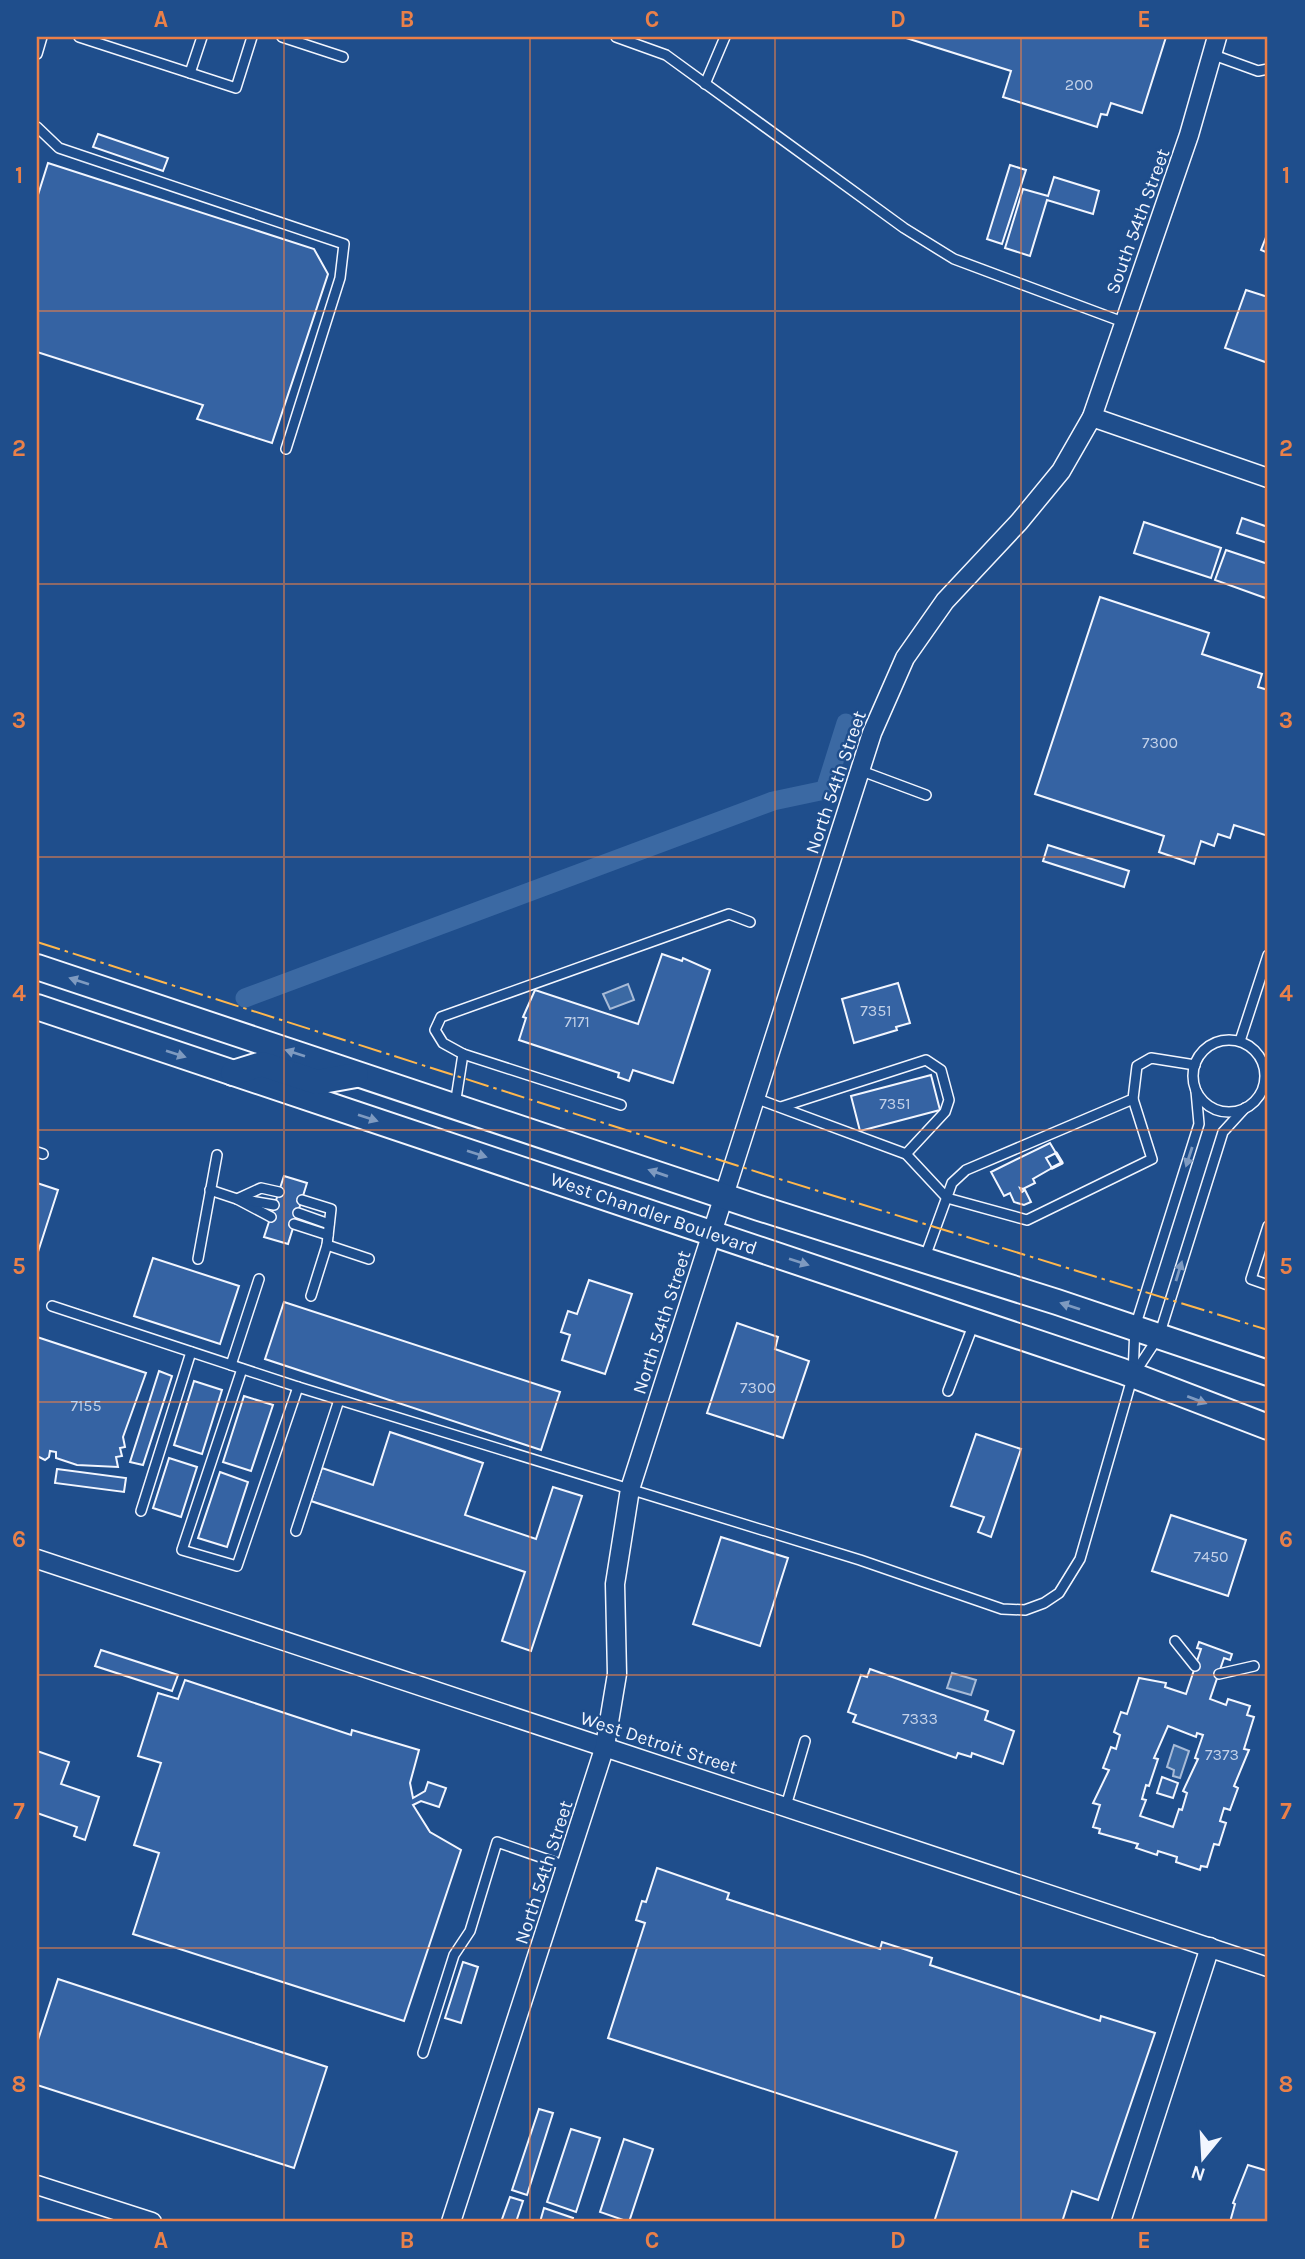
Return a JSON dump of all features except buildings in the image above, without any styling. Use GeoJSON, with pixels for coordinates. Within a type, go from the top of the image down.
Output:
{"type":"FeatureCollection","features":[{"type":"Feature","properties":{"kind":"main road","name":"West Chandler Boulevard"},"geometry":{"type":"LineString","coordinates":[[37,967],[722,1196],[1135,1327],[1268,1373]]}},
{"type":"Feature","properties":{"kind":"main road","name":"West Chandler Boulevard"},"geometry":{"type":"LineString","coordinates":[[37,1007],[975,1321],[1133,1375],[1268,1427]]}},
{"type":"Feature","properties":{"kind":"main road"},"geometry":{"type":"LineString","coordinates":[[233,1073],[262,1064],[317,1082],[360,1074]]}},
{"type":"Feature","properties":{"kind":"street","name":"South 54th Street"},"geometry":{"type":"LineString","coordinates":[[1092,417],[1189,135],[1217,37]]}},
{"type":"Feature","properties":{"kind":"street"},"geometry":{"type":"LineString","coordinates":[[1092,417],[1268,478]]}},
{"type":"Feature","properties":{"kind":"street","name":"North 54th Street"},"geometry":{"type":"LineString","coordinates":[[451,2222],[605,1746],[617,1674],[615,1584],[630,1489],[859,770],[905,658],[945,601],[1019,522],[1061,471],[1092,417]]}},
{"type":"Feature","properties":{"kind":"street","name":"West Detroit Street"},"geometry":{"type":"LineString","coordinates":[[37,1559],[1268,1967]]}},
{"type":"Feature","properties":{"kind":"street"},"geometry":{"type":"LineString","coordinates":[[1121,2222],[1210,1947]]}},
{"type":"Feature","properties":{"kind":"street"},"geometry":{"type":"LineString","coordinates":[[37,2185],[152,2222]]}},
{"type":"Feature","properties":{"kind":"lane"},"geometry":{"type":"LineString","coordinates":[[37,54],[42,37]]}},
{"type":"Feature","properties":{"kind":"lane"},"geometry":{"type":"LineString","coordinates":[[79,37],[236,88],[252,37]]}},
{"type":"Feature","properties":{"kind":"lane"},"geometry":{"type":"LineString","coordinates":[[190,73],[202,37]]}},
{"type":"Feature","properties":{"kind":"lane"},"geometry":{"type":"LineString","coordinates":[[282,37],[343,57]]}},
{"type":"Feature","properties":{"kind":"lane"},"geometry":{"type":"LineString","coordinates":[[616,37],[666,55],[904,228],[954,259],[1123,322]]}},
{"type":"Feature","properties":{"kind":"lane"},"geometry":{"type":"LineString","coordinates":[[705,84],[725,37]]}},
{"type":"Feature","properties":{"kind":"lane"},"geometry":{"type":"LineString","coordinates":[[1211,54],[1258,71],[1268,69]]}},
{"type":"Feature","properties":{"kind":"lane"},"geometry":{"type":"LineString","coordinates":[[37,127],[59,148],[344,244],[340,278],[285,449]]}},
{"type":"Feature","properties":{"kind":"lane"},"geometry":{"type":"LineString","coordinates":[[859,770],[926,795]]}},
{"type":"Feature","properties":{"kind":"lane"},"geometry":{"type":"LineString","coordinates":[[621,1105],[463,1054],[443,1043],[435,1030],[441,1017],[729,914],[750,922]]}},
{"type":"Feature","properties":{"kind":"lane"},"geometry":{"type":"LineString","coordinates":[[1240,1041],[1268,955]]}},
{"type":"Feature","properties":{"kind":"lane"},"geometry":{"type":"LineString","coordinates":[[1258,986],[1268,990]]}},
{"type":"Feature","properties":{"kind":"lane"},"geometry":{"type":"LineString","coordinates":[[52,1306],[339,1400],[860,1560],[1002,1609],[1025,1610],[1045,1603],[1059,1593],[1080,1559],[1133,1375],[1135,1327],[1199,1124],[1193,1077],[1195,1065],[1207,1047],[1216,1042],[1240,1041],[1249,1046],[1261,1060],[1265,1069],[1266,1089],[1223,1132],[1159,1336],[1133,1375]]}},
{"type":"Feature","properties":{"kind":"lane"},"geometry":{"type":"LineString","coordinates":[[454,1105],[463,1054]]}},
{"type":"Feature","properties":{"kind":"lane"},"geometry":{"type":"LineString","coordinates":[[754,1098],[906,1154],[947,1198],[1027,1220],[1152,1159],[1133,1099],[1137,1066],[1151,1058],[1195,1065]]}},
{"type":"Feature","properties":{"kind":"lane"},"geometry":{"type":"LineString","coordinates":[[780,1107],[926,1060],[942,1070],[949,1100],[944,1112],[906,1154]]}},
{"type":"Feature","properties":{"kind":"lane"},"geometry":{"type":"LineString","coordinates":[[1196,1091],[1205,1102],[1217,1110],[1229,1112],[1245,1108]]}},
{"type":"Feature","properties":{"kind":"lane"},"geometry":{"type":"LineString","coordinates":[[925,1259],[952,1183],[966,1170],[1133,1099]]}},
{"type":"Feature","properties":{"kind":"lane"},"geometry":{"type":"LineString","coordinates":[[198,1259],[217,1155]]}},
{"type":"Feature","properties":{"kind":"lane"},"geometry":{"type":"LineString","coordinates":[[237,1199],[261,1188],[279,1192]]}},
{"type":"Feature","properties":{"kind":"lane"},"geometry":{"type":"LineString","coordinates":[[210,1190],[237,1199],[275,1205]]}},
{"type":"Feature","properties":{"kind":"lane"},"geometry":{"type":"LineString","coordinates":[[237,1199],[271,1217]]}},
{"type":"Feature","properties":{"kind":"lane"},"geometry":{"type":"LineString","coordinates":[[302,1200],[331,1209],[328,1240],[311,1296]]}},
{"type":"Feature","properties":{"kind":"lane"},"geometry":{"type":"LineString","coordinates":[[298,1213],[329,1224]]}},
{"type":"Feature","properties":{"kind":"lane"},"geometry":{"type":"LineString","coordinates":[[294,1224],[369,1259]]}},
{"type":"Feature","properties":{"kind":"lane"},"geometry":{"type":"LineString","coordinates":[[1268,1226],[1251,1279],[1268,1284]]}},
{"type":"Feature","properties":{"kind":"lane"},"geometry":{"type":"LineString","coordinates":[[231,1365],[259,1279]]}},
{"type":"Feature","properties":{"kind":"lane"},"geometry":{"type":"LineString","coordinates":[[948,1391],[975,1321]]}},
{"type":"Feature","properties":{"kind":"lane"},"geometry":{"type":"LineString","coordinates":[[141,1510],[191,1352]]}},
{"type":"Feature","properties":{"kind":"lane"},"geometry":{"type":"LineString","coordinates":[[242,1369],[181,1550],[237,1566],[298,1387]]}},
{"type":"Feature","properties":{"kind":"lane"},"geometry":{"type":"LineString","coordinates":[[296,1531],[339,1400]]}},
{"type":"Feature","properties":{"kind":"lane"},"geometry":{"type":"LineString","coordinates":[[1175,1642],[1195,1666]]}},
{"type":"Feature","properties":{"kind":"lane"},"geometry":{"type":"LineString","coordinates":[[1219,1674],[1254,1666]]}},
{"type":"Feature","properties":{"kind":"lane"},"geometry":{"type":"LineString","coordinates":[[786,1806],[805,1741]]}},
{"type":"Feature","properties":{"kind":"lane"},"geometry":{"type":"LineString","coordinates":[[423,2053],[454,1955],[470,1931],[498,1842],[566,1866]]}},
{"type":"Feature","properties":{"kind":"water"},"geometry":{"type":"Polygon","coordinates":[[[628,984],[634,1000],[610,1009],[603,994],[628,984]]]}},
{"type":"Feature","properties":{"kind":"water"},"geometry":{"type":"Polygon","coordinates":[[[952,1673],[976,1680],[971,1695],[947,1688],[952,1673]]]}},
{"type":"Feature","properties":{"kind":"water"},"geometry":{"type":"Polygon","coordinates":[[[1174,1745],[1189,1751],[1180,1778],[1173,1776],[1174,1770],[1167,1767],[1174,1745]]]}},
{"type":"Feature","properties":{"kind":"waterway"},"geometry":{"type":"LineString","coordinates":[[245,998],[773,801],[825,790],[846,723]]}},
{"type":"Feature","properties":{"kind":"wall"},"geometry":{"type":"LineString","coordinates":[[1052,1168],[1062,1163],[1056,1153]]}},
{"type":"Feature","properties":{"kind":"power"},"geometry":{"type":"LineString","coordinates":[[37,942],[773,1177],[1268,1330]]}}]}
